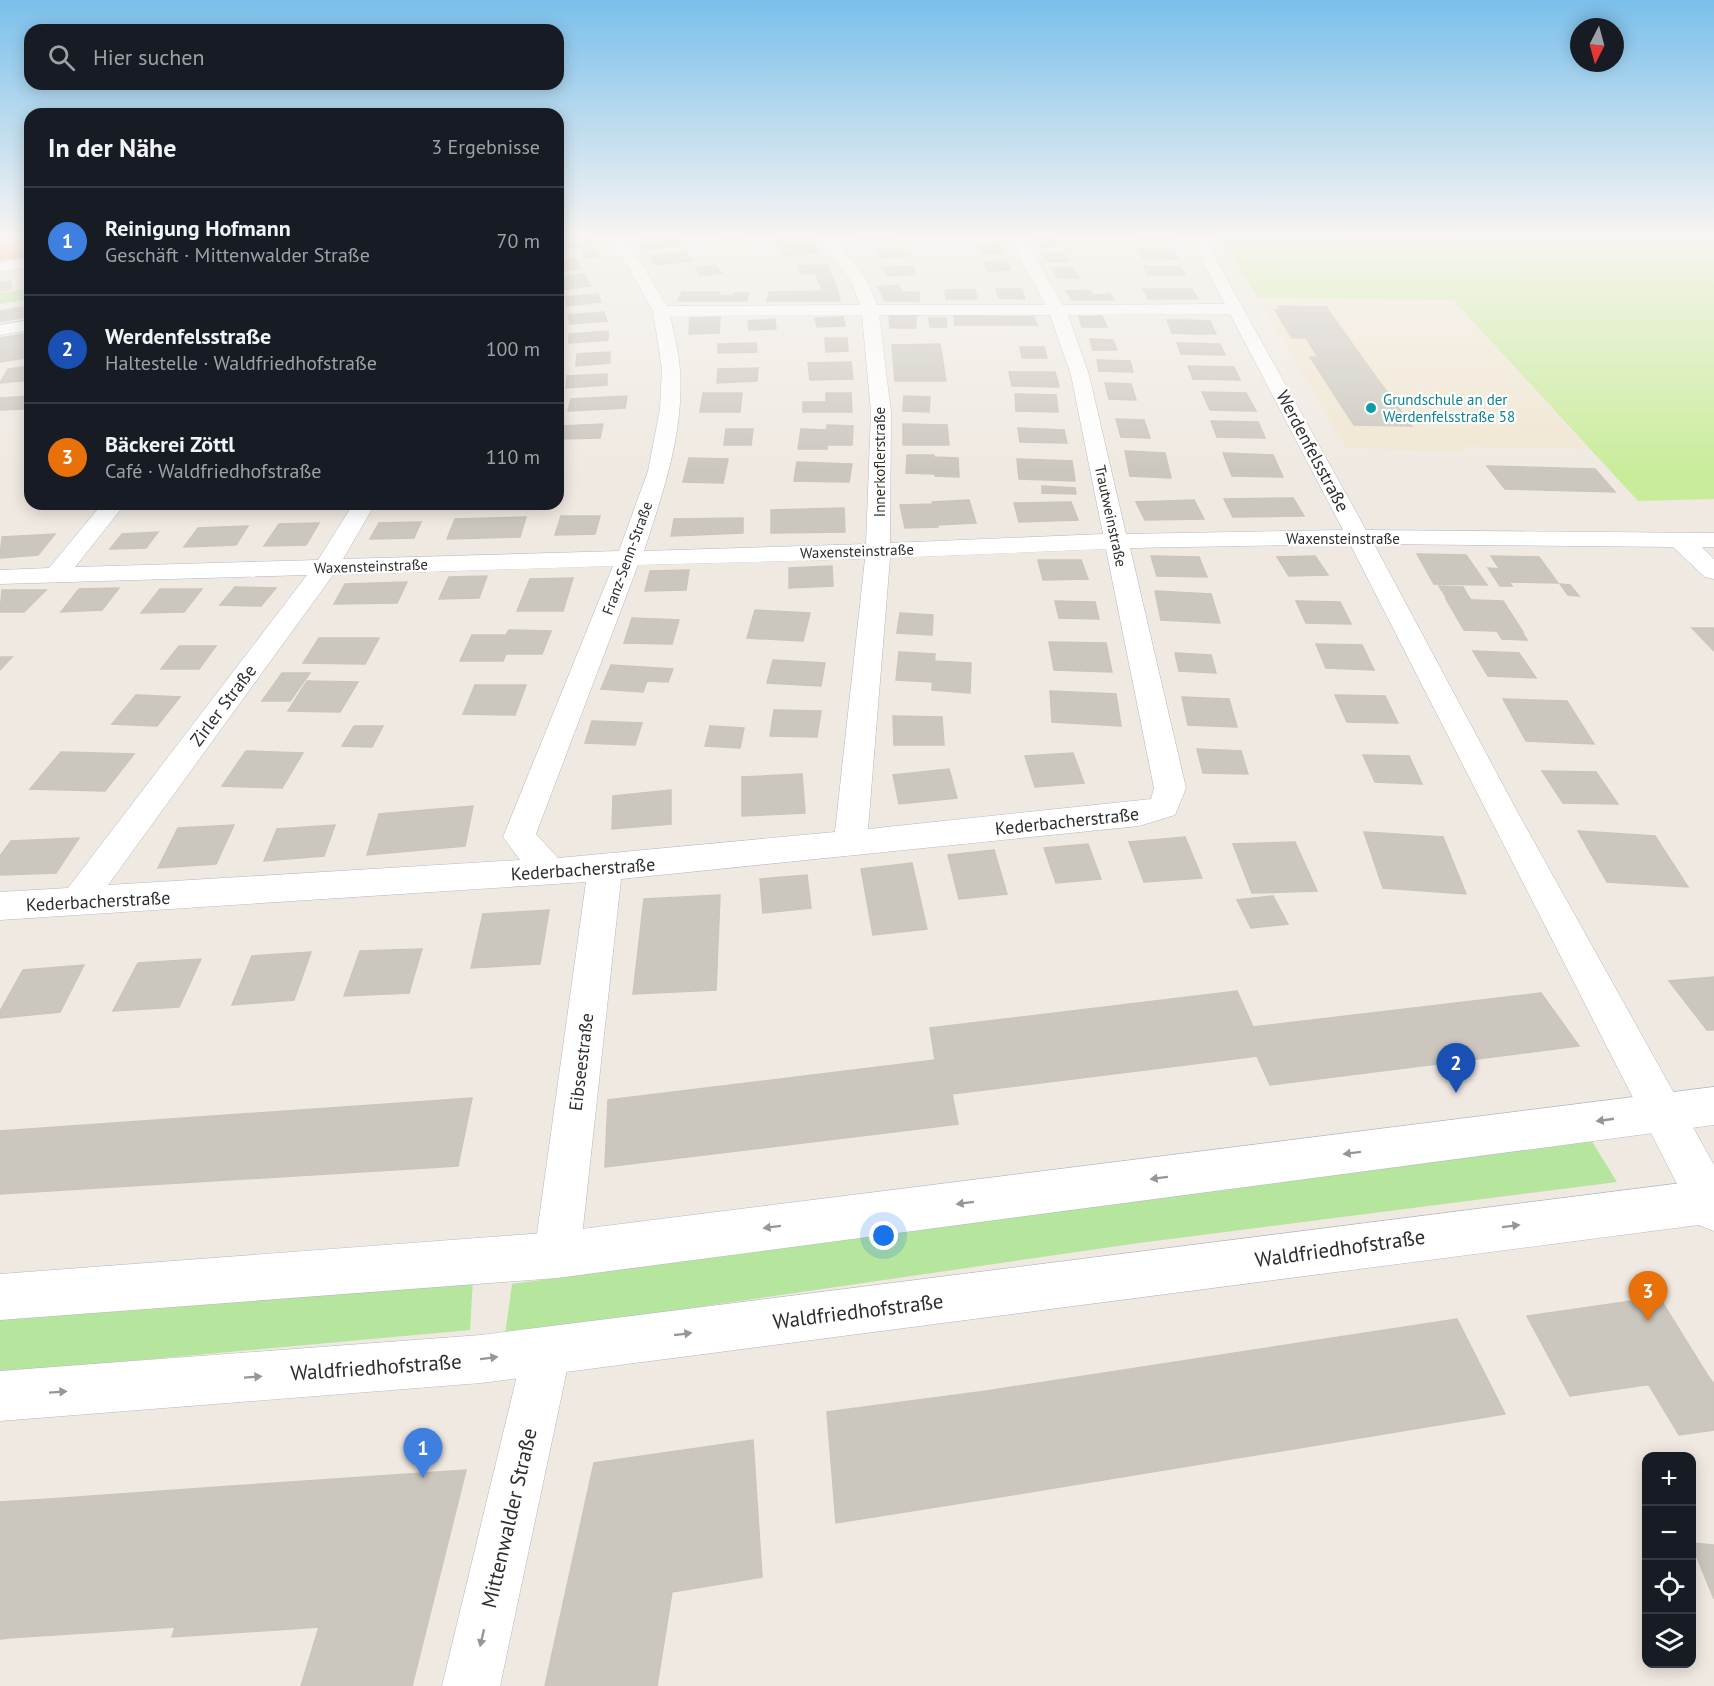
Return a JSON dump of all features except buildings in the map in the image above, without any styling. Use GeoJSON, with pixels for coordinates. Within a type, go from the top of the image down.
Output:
{"type":"FeatureCollection","features":[{"type":"Feature","properties":{"kind":"street","name":"Franz-Senn-Straße"},"geometry":{"type":"LineString","coordinates":[[551,872],[519,837],[629,558],[659,471],[670,409],[671,369],[662,315]]}},
{"type":"Feature","properties":{"kind":"street","name":"Innerkoflerstraße"},"geometry":{"type":"LineString","coordinates":[[850,844],[878,551],[881,412],[871,315]]}},
{"type":"Feature","properties":{"kind":"street","name":"Trautweinstraße"},"geometry":{"type":"LineString","coordinates":[[1059,315],[1080,375],[1170,788],[1164,807]]}},
{"type":"Feature","properties":{"kind":"street","name":"Werdenfelsstraße"},"geometry":{"type":"LineString","coordinates":[[1238,315],[1358,537],[1502,814],[1713,1204]]}},
{"type":"Feature","properties":{"kind":"street"},"geometry":{"type":"LineString","coordinates":[[0,330],[24,326]]}},
{"type":"Feature","properties":{"kind":"street"},"geometry":{"type":"LineString","coordinates":[[57,574],[109,510]]}},
{"type":"Feature","properties":{"kind":"street","name":"Zirler Straße"},"geometry":{"type":"LineString","coordinates":[[76,903],[326,567],[360,510]]}},
{"type":"Feature","properties":{"kind":"street","name":"Waxensteinstraße"},"geometry":{"type":"LineString","coordinates":[[0,577],[878,551],[1116,541],[1358,537],[1714,540]]}},
{"type":"Feature","properties":{"kind":"street"},"geometry":{"type":"LineString","coordinates":[[1680,540],[1714,572]]}},
{"type":"Feature","properties":{"kind":"street","name":"Kederbacherstraße"},"geometry":{"type":"LineString","coordinates":[[0,906],[605,868],[1139,814],[1164,807]]}},
{"type":"Feature","properties":{"kind":"street","name":"Eibseestraße"},"geometry":{"type":"LineString","coordinates":[[557,1255],[605,868]]}},
{"type":"Feature","properties":{"kind":"street"},"geometry":{"type":"LineString","coordinates":[[0,1297],[557,1255],[1714,1106]]}},
{"type":"Feature","properties":{"kind":"street","name":"Waldfriedhofstraße"},"geometry":{"type":"LineString","coordinates":[[0,1396],[470,1360],[1713,1204]]}},
{"type":"Feature","properties":{"kind":"street","name":"Mittenwalder Straße"},"geometry":{"type":"LineString","coordinates":[[471,1686],[547,1351]]}},
{"type":"Feature","properties":{"kind":"shaded area"},"geometry":{"type":"Polygon","coordinates":[[[1268,315],[1466,315],[1588,449],[1462,446],[1466,452],[1347,448],[1268,315]]]}},
{"type":"Feature","properties":{"kind":"green space"},"geometry":{"type":"Polygon","coordinates":[[[1467,315],[1714,315],[1714,499],[1638,501],[1467,315]]]}},
{"type":"Feature","properties":{"kind":"green space"},"geometry":{"type":"Polygon","coordinates":[[[1591,1140],[1617,1182],[1139,1243],[505,1335],[512,1284],[1132,1197],[1591,1140]]]}},
{"type":"Feature","properties":{"kind":"green space"},"geometry":{"type":"Polygon","coordinates":[[[473,1278],[470,1330],[0,1373],[0,1318],[473,1278]]]}},
{"type":"Feature","properties":{"kind":"place","name":"Grundschule an der Werdenfelsstraße 58"},"geometry":{"type":"Point","coordinates":[1371,408]}},
{"type":"Feature","properties":{"kind":"place","name":"Werdenfelsstraße"},"geometry":{"type":"Point","coordinates":[1456,1093]}},
{"type":"Feature","properties":{"kind":"place","name":"Bäckerei Zöttl"},"geometry":{"type":"Point","coordinates":[1648,1321]}},
{"type":"Feature","properties":{"kind":"place","name":"Reinigung Hofmann"},"geometry":{"type":"Point","coordinates":[423,1478]}}]}
